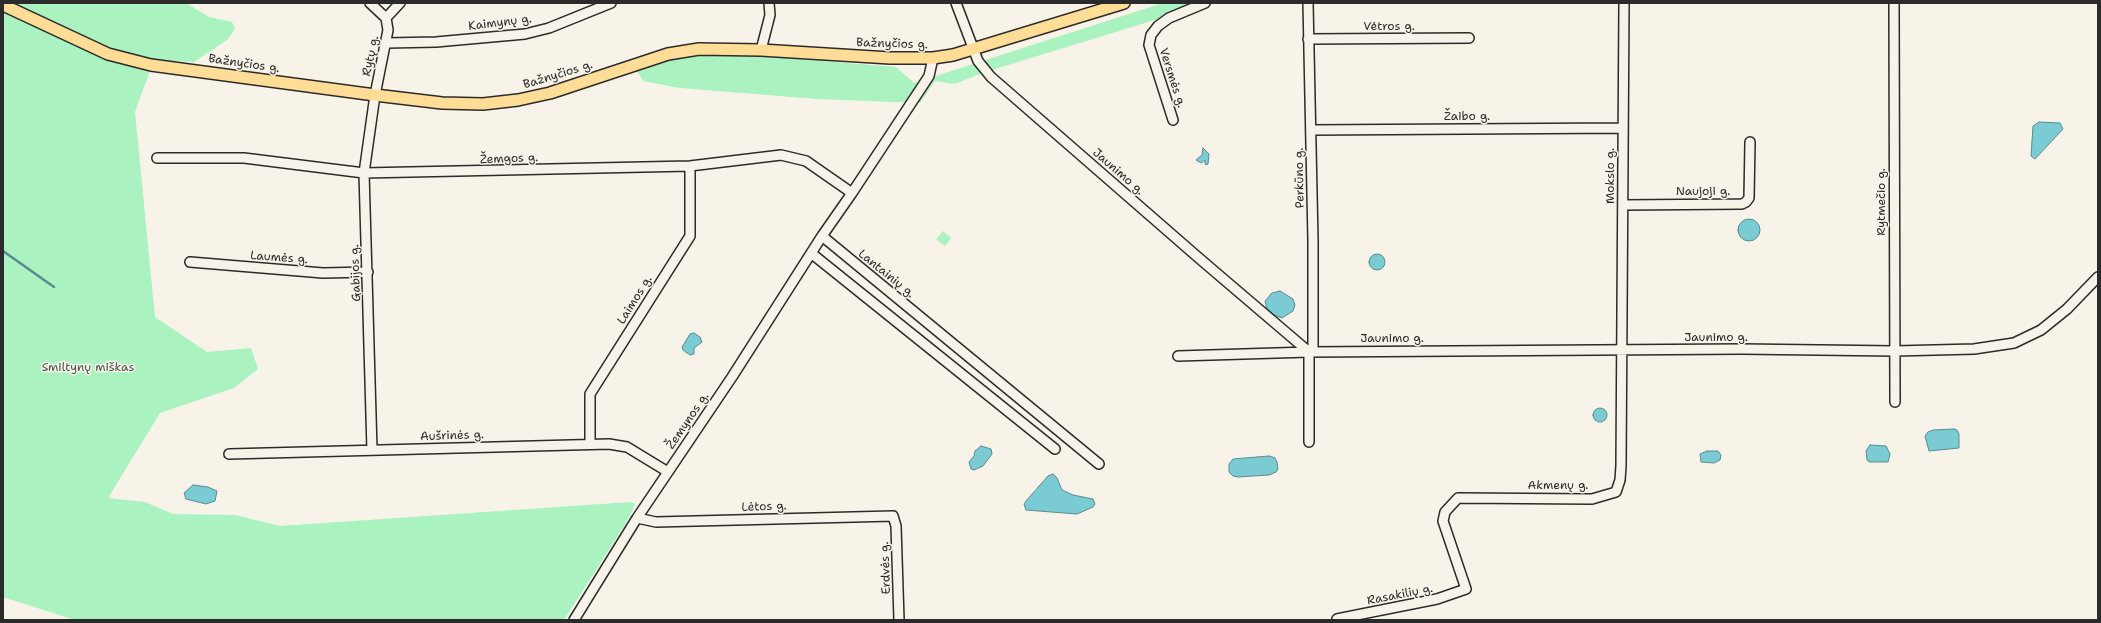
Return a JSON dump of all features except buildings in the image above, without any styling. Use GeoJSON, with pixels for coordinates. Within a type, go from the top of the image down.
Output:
{"type":"FeatureCollection","features":[{"type":"Feature","properties":{"kind":"main road","name":"Bažnyčios g."},"geometry":{"type":"LineString","coordinates":[[3,6],[90,47],[129,60],[375,95],[442,103],[482,104],[504,102],[550,93],[668,54],[699,49],[761,50],[890,58],[933,58],[973,50],[1105,6],[1124,3]]}},
{"type":"Feature","properties":{"kind":"street"},"geometry":{"type":"LineString","coordinates":[[370,3],[386,18],[400,3]]}},
{"type":"Feature","properties":{"kind":"street","name":"Kaimynų g."},"geometry":{"type":"LineString","coordinates":[[387,43],[436,42],[525,34],[549,28],[611,3]]}},
{"type":"Feature","properties":{"kind":"street"},"geometry":{"type":"LineString","coordinates":[[761,50],[770,15],[769,3]]}},
{"type":"Feature","properties":{"kind":"street","name":"Jaunimo g."},"geometry":{"type":"LineString","coordinates":[[956,3],[980,65],[991,77],[1200,259],[1311,352]]}},
{"type":"Feature","properties":{"kind":"street","name":"Versmės g."},"geometry":{"type":"LineString","coordinates":[[1173,120],[1149,46],[1150,36],[1158,26],[1169,18],[1205,3]]}},
{"type":"Feature","properties":{"kind":"street","name":"Perkūno g."},"geometry":{"type":"LineString","coordinates":[[1308,3],[1313,241],[1309,442]]}},
{"type":"Feature","properties":{"kind":"street","name":"Mokslo g."},"geometry":{"type":"LineString","coordinates":[[1622,350],[1624,3]]}},
{"type":"Feature","properties":{"kind":"street","name":"Rytmečio g."},"geometry":{"type":"LineString","coordinates":[[1894,3],[1895,402]]}},
{"type":"Feature","properties":{"kind":"street","name":"Rytų g."},"geometry":{"type":"LineString","coordinates":[[375,95],[387,43],[388,30],[386,18]]}},
{"type":"Feature","properties":{"kind":"street","name":"Vėtros g."},"geometry":{"type":"LineString","coordinates":[[1308,39],[1469,38]]}},
{"type":"Feature","properties":{"kind":"street"},"geometry":{"type":"LineString","coordinates":[[822,236],[929,76],[933,58]]}},
{"type":"Feature","properties":{"kind":"street","name":"Gabijos g."},"geometry":{"type":"LineString","coordinates":[[372,450],[364,173],[375,95]]}},
{"type":"Feature","properties":{"kind":"street","name":"Žaibo g."},"geometry":{"type":"LineString","coordinates":[[1311,130],[1623,128]]}},
{"type":"Feature","properties":{"kind":"street","name":"Naujoji g."},"geometry":{"type":"LineString","coordinates":[[1624,205],[1742,204],[1749,198],[1750,142]]}},
{"type":"Feature","properties":{"kind":"street","name":"Žemgos g."},"geometry":{"type":"LineString","coordinates":[[157,158],[244,158],[364,173],[690,166],[781,155],[806,161],[852,193]]}},
{"type":"Feature","properties":{"kind":"street","name":"Laimos g."},"geometry":{"type":"LineString","coordinates":[[590,443],[590,394],[690,236],[690,166]]}},
{"type":"Feature","properties":{"kind":"street","name":"Žemynos g."},"geometry":{"type":"LineString","coordinates":[[574,620],[637,518],[732,377],[822,236]]}},
{"type":"Feature","properties":{"kind":"street","name":"Lantainių g."},"geometry":{"type":"LineString","coordinates":[[822,236],[1099,464]]}},
{"type":"Feature","properties":{"kind":"street"},"geometry":{"type":"LineString","coordinates":[[811,253],[1055,449]]}},
{"type":"Feature","properties":{"kind":"street","name":"Laumės g."},"geometry":{"type":"LineString","coordinates":[[190,262],[323,273],[368,272]]}},
{"type":"Feature","properties":{"kind":"street","name":"Jaunimo g."},"geometry":{"type":"LineString","coordinates":[[1178,356],[1311,352],[1622,350],[1895,351],[1974,349],[2014,343],[2041,330],[2054,320],[2098,277]]}},
{"type":"Feature","properties":{"kind":"street","name":"Akmenų g."},"geometry":{"type":"LineString","coordinates":[[1466,590],[1443,521],[1445,512],[1458,498],[1592,499],[1616,492],[1620,480],[1621,466],[1622,350]]}},
{"type":"Feature","properties":{"kind":"street","name":"Aušrinės g."},"geometry":{"type":"LineString","coordinates":[[229,454],[590,443],[627,447],[668,472]]}},
{"type":"Feature","properties":{"kind":"street","name":"Lėtos g."},"geometry":{"type":"LineString","coordinates":[[637,518],[656,522],[893,516]]}},
{"type":"Feature","properties":{"kind":"street","name":"Erdvės g."},"geometry":{"type":"LineString","coordinates":[[893,516],[896,526],[899,620]]}},
{"type":"Feature","properties":{"kind":"street","name":"Rasakilių g."},"geometry":{"type":"LineString","coordinates":[[1337,619],[1437,600],[1466,590]]}},
{"type":"Feature","properties":{"kind":"green space","name":"Smiltynų miškas"},"geometry":{"type":"Polygon","coordinates":[[[3,3],[186,3],[209,17],[232,22],[235,29],[227,40],[194,62],[154,60],[135,112],[155,317],[207,352],[251,348],[258,369],[234,388],[160,413],[108,498],[145,502],[173,514],[235,515],[280,526],[631,502],[635,504],[626,523],[564,620],[75,620],[3,597],[3,3]]]}},
{"type":"Feature","properties":{"kind":"green space"},"geometry":{"type":"Polygon","coordinates":[[[1163,3],[1210,3],[982,73],[955,84],[935,81],[920,103],[817,99],[680,88],[643,81],[637,71],[669,60],[700,55],[761,56],[896,67],[914,83],[1163,3]]]}},
{"type":"Feature","properties":{"kind":"green space"},"geometry":{"type":"Polygon","coordinates":[[[943,231],[951,238],[945,246],[936,239],[943,231]]]}},
{"type":"Feature","properties":{"kind":"water"},"geometry":{"type":"Polygon","coordinates":[[[2039,122],[2060,123],[2063,129],[2035,159],[2031,156],[2033,126],[2039,122]]]}},
{"type":"Feature","properties":{"kind":"water"},"geometry":{"type":"Polygon","coordinates":[[[1203,148],[1209,154],[1208,164],[1206,165],[1205,160],[1201,163],[1196,160],[1202,155],[1203,148]]]}},
{"type":"Feature","properties":{"kind":"water"},"geometry":{"type":"Polygon","coordinates":[[[1749,219],[1757,222],[1760,230],[1757,238],[1749,241],[1741,238],[1738,230],[1741,222],[1749,219]]]}},
{"type":"Feature","properties":{"kind":"water"},"geometry":{"type":"Polygon","coordinates":[[[1374,254],[1380,254],[1385,259],[1383,268],[1380,270],[1374,270],[1369,265],[1369,259],[1374,254]]]}},
{"type":"Feature","properties":{"kind":"water"},"geometry":{"type":"Polygon","coordinates":[[[1280,291],[1293,299],[1295,305],[1293,311],[1282,318],[1274,315],[1267,309],[1265,301],[1272,293],[1280,291]]]}},
{"type":"Feature","properties":{"kind":"water"},"geometry":{"type":"Polygon","coordinates":[[[694,333],[700,337],[702,342],[694,348],[694,354],[690,355],[683,350],[682,347],[690,334],[694,333]]]}},
{"type":"Feature","properties":{"kind":"water"},"geometry":{"type":"Polygon","coordinates":[[[1597,408],[1603,408],[1607,412],[1607,418],[1603,422],[1597,422],[1593,418],[1593,412],[1597,408]]]}},
{"type":"Feature","properties":{"kind":"water"},"geometry":{"type":"Polygon","coordinates":[[[1933,430],[1957,430],[1959,434],[1959,448],[1929,451],[1925,436],[1928,432],[1933,430]]]}},
{"type":"Feature","properties":{"kind":"water"},"geometry":{"type":"Polygon","coordinates":[[[1870,445],[1886,446],[1890,454],[1888,462],[1869,462],[1867,460],[1866,451],[1870,445]]]}},
{"type":"Feature","properties":{"kind":"water"},"geometry":{"type":"Polygon","coordinates":[[[981,446],[991,449],[992,454],[983,466],[974,470],[971,469],[969,462],[974,456],[975,451],[981,446]]]}},
{"type":"Feature","properties":{"kind":"water"},"geometry":{"type":"Polygon","coordinates":[[[1707,451],[1718,451],[1721,455],[1720,460],[1714,463],[1701,462],[1700,454],[1707,451]]]}},
{"type":"Feature","properties":{"kind":"water"},"geometry":{"type":"Polygon","coordinates":[[[1269,456],[1275,458],[1278,469],[1276,472],[1269,475],[1238,477],[1233,476],[1229,472],[1229,464],[1233,459],[1269,456]]]}},
{"type":"Feature","properties":{"kind":"water"},"geometry":{"type":"Polygon","coordinates":[[[1053,474],[1057,478],[1062,490],[1073,495],[1093,499],[1095,504],[1093,507],[1077,514],[1026,510],[1024,504],[1026,501],[1048,476],[1053,474]]]}},
{"type":"Feature","properties":{"kind":"water"},"geometry":{"type":"Polygon","coordinates":[[[193,485],[208,487],[217,491],[215,501],[206,504],[186,499],[184,493],[193,485]]]}},
{"type":"Feature","properties":{"kind":"waterway"},"geometry":{"type":"LineString","coordinates":[[3,251],[54,287]]}}]}
